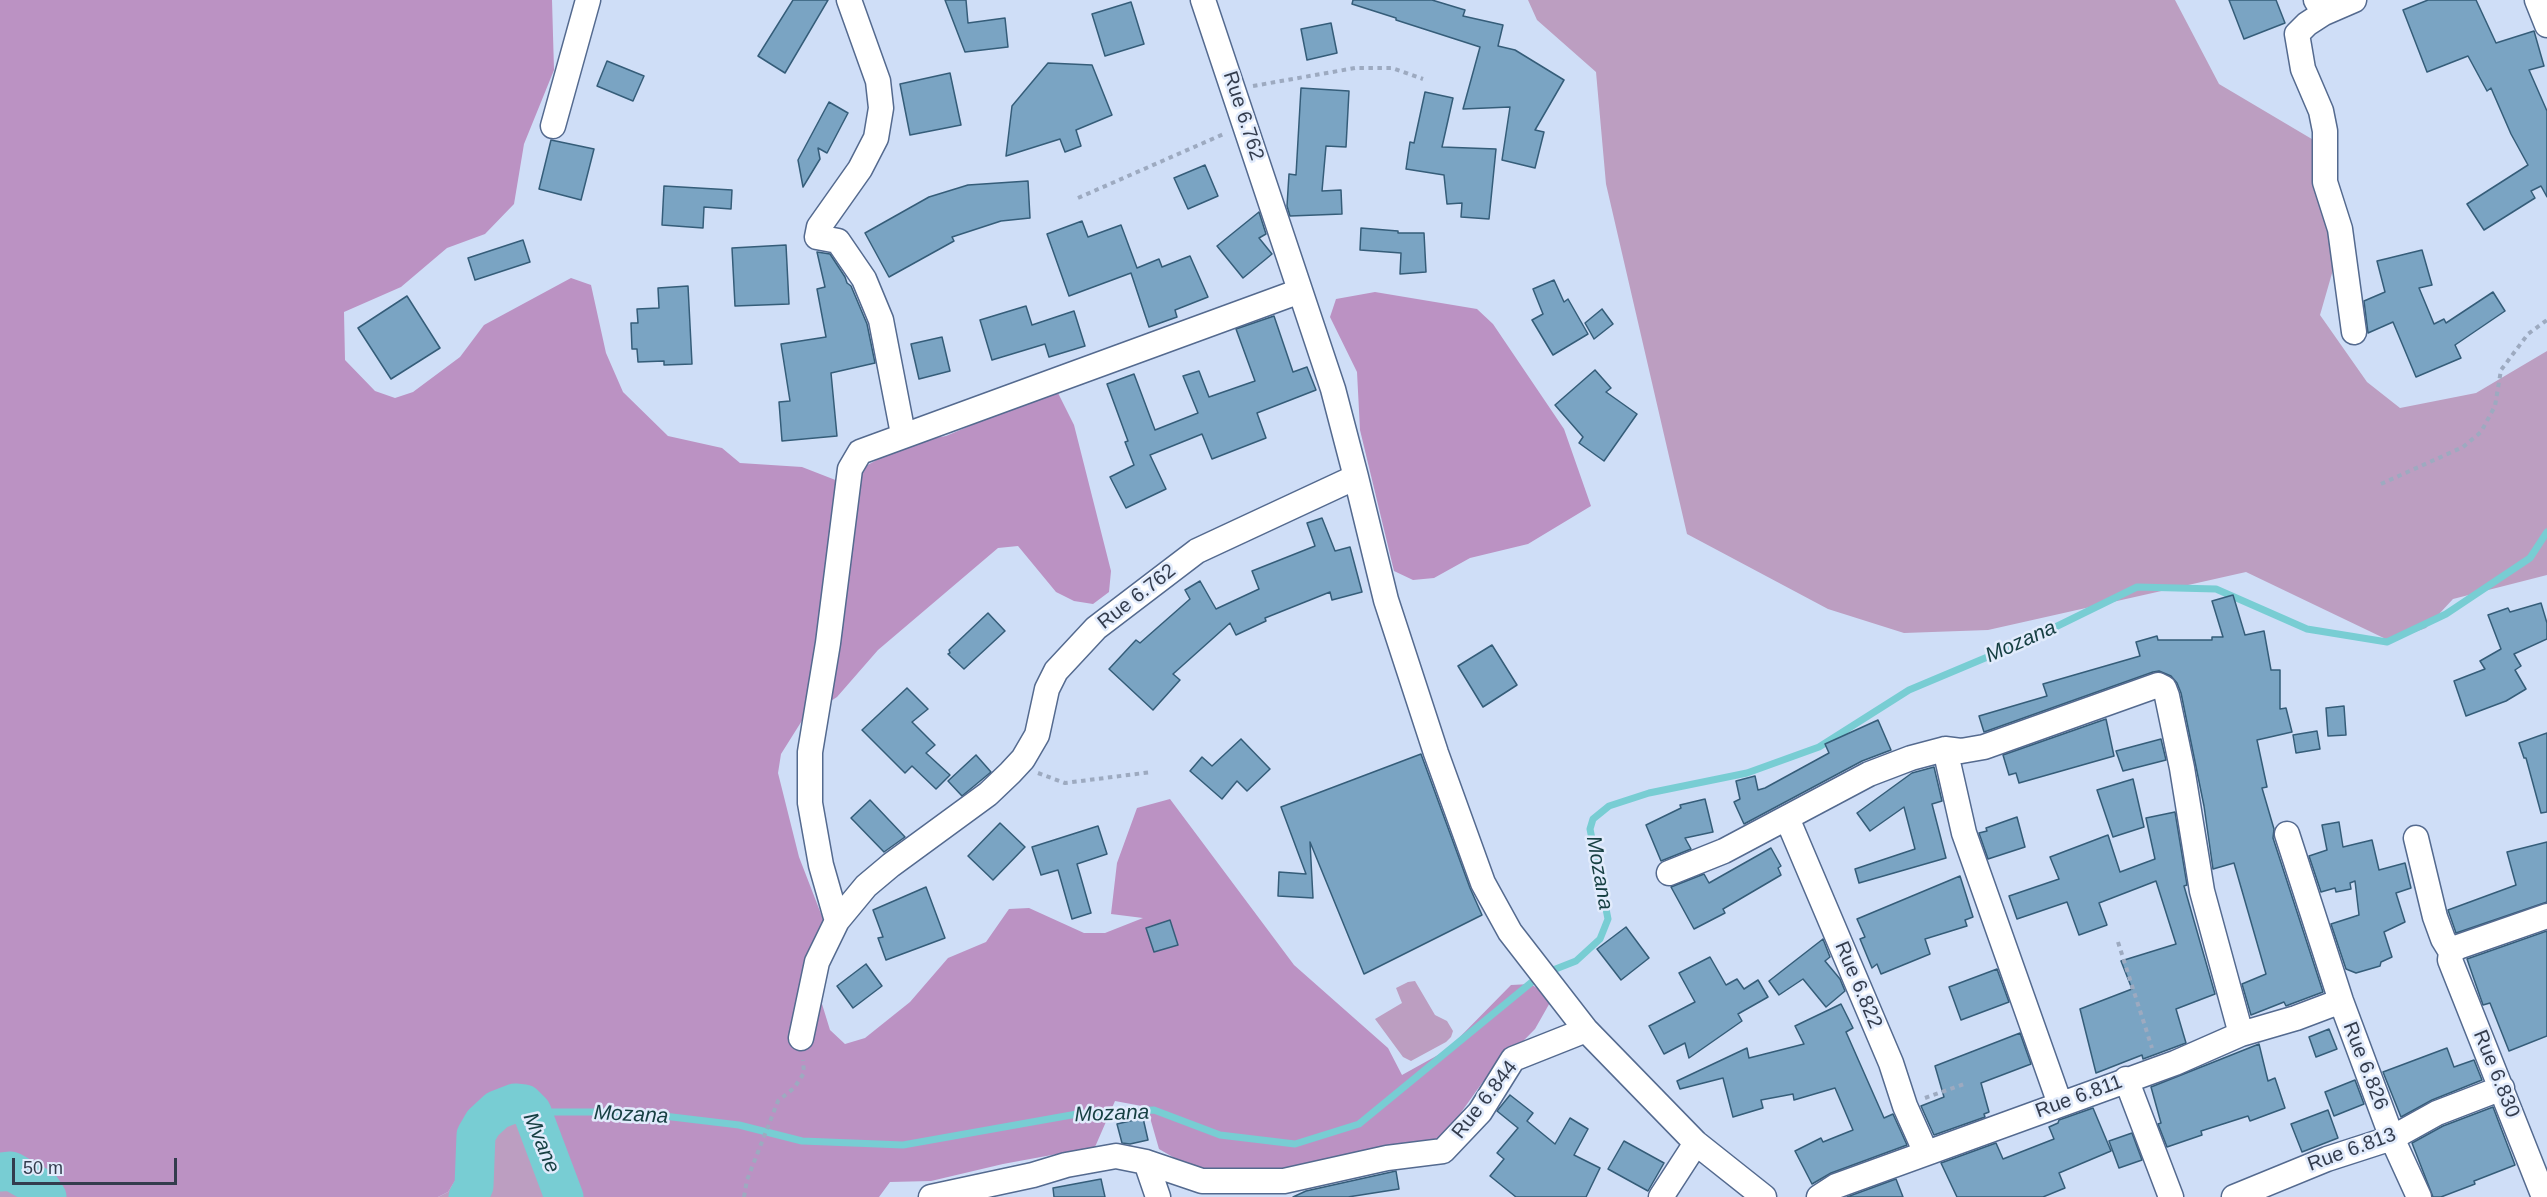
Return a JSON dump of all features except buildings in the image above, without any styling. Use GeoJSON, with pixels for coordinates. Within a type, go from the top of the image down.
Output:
{"type":"FeatureCollection","features":[{"type":"Feature","properties":{"kind":"street"},"geometry":{"type":"LineString","coordinates":[[553,126],[588,0]]}},
{"type":"Feature","properties":{"kind":"street"},"geometry":{"type":"LineString","coordinates":[[849,0],[878,81],[881,108],[876,138],[860,169],[819,227],[817,237],[838,241],[864,279],[881,320],[903,434]]}},
{"type":"Feature","properties":{"kind":"street","name":"Rue 6.762"},"geometry":{"type":"LineString","coordinates":[[801,1038],[817,962],[837,921],[866,886],[988,794],[1023,759],[1037,735],[1047,689],[1056,671],[1096,628],[1197,550],[1356,477],[1333,389],[1203,0]]}},
{"type":"Feature","properties":{"kind":"street"},"geometry":{"type":"LineString","coordinates":[[2354,0],[2320,6],[2297,34],[2303,69],[2321,111],[2325,131],[2325,182],[2340,229],[2354,332]]}},
{"type":"Feature","properties":{"kind":"street"},"geometry":{"type":"LineString","coordinates":[[2537,0],[2547,25]]}},
{"type":"Feature","properties":{"kind":"street"},"geometry":{"type":"LineString","coordinates":[[837,921],[821,865],[810,803],[810,752],[828,643],[850,469],[860,452],[903,434],[1300,291]]}},
{"type":"Feature","properties":{"kind":"street"},"geometry":{"type":"LineString","coordinates":[[1356,477],[1386,600],[1436,753],[1483,882],[1510,932],[1586,1030],[1696,1143],[1764,1197]]}},
{"type":"Feature","properties":{"kind":"street"},"geometry":{"type":"LineString","coordinates":[[1670,873],[1724,851],[1869,774],[1911,758],[1945,749],[1962,751],[1984,747],[2158,685],[2164,688],[2182,768],[2202,891],[2241,1034]]}},
{"type":"Feature","properties":{"kind":"street"},"geometry":{"type":"LineString","coordinates":[[1945,749],[1964,833],[2060,1104]]}},
{"type":"Feature","properties":{"kind":"street","name":"Rue 6.822"},"geometry":{"type":"LineString","coordinates":[[1787,818],[1892,1063],[1905,1106],[1926,1153]]}},
{"type":"Feature","properties":{"kind":"street","name":"Rue 6.826"},"geometry":{"type":"LineString","coordinates":[[2288,834],[2341,1002],[2392,1138],[2419,1197]]}},
{"type":"Feature","properties":{"kind":"street","name":"Rue 6.830"},"geometry":{"type":"LineString","coordinates":[[2416,837],[2435,917],[2443,939],[2451,952],[2450,960],[2544,1197]]}},
{"type":"Feature","properties":{"kind":"street"},"geometry":{"type":"LineString","coordinates":[[2451,952],[2458,947],[2547,916]]}},
{"type":"Feature","properties":{"kind":"street","name":"Rue 6.811"},"geometry":{"type":"LineString","coordinates":[[1819,1197],[1836,1186],[2159,1068],[2241,1034],[2341,1002]]}},
{"type":"Feature","properties":{"kind":"street","name":"Rue 6.844"},"geometry":{"type":"LineString","coordinates":[[931,1197],[1094,1159],[1116,1156],[1146,1162],[1202,1181],[1287,1189],[1387,1158],[1443,1151],[1480,1112],[1513,1059],[1586,1030]]}},
{"type":"Feature","properties":{"kind":"street"},"geometry":{"type":"LineString","coordinates":[[2126,1079],[2171,1197]]}},
{"type":"Feature","properties":{"kind":"street","name":"Rue 6.813"},"geometry":{"type":"LineString","coordinates":[[2234,1197],[2309,1166],[2392,1138],[2437,1113],[2502,1088]]}},
{"type":"Feature","properties":{"kind":"street"},"geometry":{"type":"LineString","coordinates":[[1661,1197],[1696,1143]]}},
{"type":"Feature","properties":{"kind":"street"},"geometry":{"type":"LineString","coordinates":[[1146,1162],[1158,1197]]}},
{"type":"Feature","properties":{"kind":"path"},"geometry":{"type":"LineString","coordinates":[[1234,89],[1355,68],[1392,68],[1424,79]]}},
{"type":"Feature","properties":{"kind":"path"},"geometry":{"type":"LineString","coordinates":[[1078,198],[1246,124]]}},
{"type":"Feature","properties":{"kind":"path"},"geometry":{"type":"LineString","coordinates":[[2381,484],[2463,447],[2481,432],[2495,406],[2501,370],[2528,334],[2547,320]]}},
{"type":"Feature","properties":{"kind":"path"},"geometry":{"type":"LineString","coordinates":[[1023,759],[1041,776],[1065,783],[1152,772]]}},
{"type":"Feature","properties":{"kind":"path"},"geometry":{"type":"LineString","coordinates":[[2118,942],[2159,1068]]}},
{"type":"Feature","properties":{"kind":"path"},"geometry":{"type":"LineString","coordinates":[[744,1197],[747,1180],[778,1101],[794,1088],[804,1073],[801,1038]]}},
{"type":"Feature","properties":{"kind":"path"},"geometry":{"type":"LineString","coordinates":[[1905,1106],[1964,1084]]}},
{"type":"Feature","properties":{"kind":"shaded area"},"geometry":{"type":"Polygon","coordinates":[[[0,0],[552,0],[554,70],[524,144],[514,204],[485,234],[447,248],[401,287],[344,312],[345,360],[375,391],[395,398],[413,392],[460,357],[484,325],[571,278],[591,285],[606,353],[623,392],[668,436],[722,448],[740,463],[802,467],[838,481],[908,443],[946,436],[1056,389],[1074,425],[1111,571],[1109,592],[1093,604],[1074,601],[1056,592],[1018,546],[998,548],[878,650],[837,697],[803,719],[781,754],[778,773],[799,857],[828,932],[818,991],[830,1030],[845,1044],[865,1038],[910,1002],[948,958],[986,942],[1009,909],[1029,908],[1084,933],[1105,933],[1143,918],[1111,914],[1117,863],[1137,808],[1170,799],[1294,965],[1388,1048],[1402,1075],[1447,1050],[1511,985],[1531,984],[1552,999],[1535,1029],[1482,1083],[1440,1142],[1264,1174],[1190,1167],[1159,1149],[1147,1107],[1115,1101],[1095,1147],[1003,1164],[931,1181],[890,1182],[879,1197],[581,1197],[559,1149],[550,1113],[538,1097],[513,1092],[481,1107],[470,1120],[458,1176],[448,1192],[438,1197],[63,1197],[37,1164],[22,1160],[0,1165],[0,0]]]}},
{"type":"Feature","properties":{"kind":"shaded area"},"geometry":{"type":"Polygon","coordinates":[[[1528,0],[2175,0],[2219,84],[2327,148],[2343,235],[2320,315],[2367,382],[2400,408],[2476,393],[2547,351],[2547,575],[2453,599],[2426,628],[2390,641],[2246,572],[1988,630],[1904,633],[1828,609],[1687,534],[1606,184],[1596,72],[1537,20],[1528,0]]]}},
{"type":"Feature","properties":{"kind":"shaded area"},"geometry":{"type":"Polygon","coordinates":[[[1375,292],[1477,309],[1493,324],[1564,429],[1591,506],[1528,544],[1470,558],[1434,578],[1413,580],[1394,571],[1360,430],[1357,372],[1330,317],[1336,299],[1375,292]]]}},
{"type":"Feature","properties":{"kind":"shaded area"},"geometry":{"type":"Polygon","coordinates":[[[1415,981],[1435,1015],[1447,1021],[1453,1031],[1446,1042],[1411,1061],[1403,1057],[1375,1019],[1402,1003],[1396,988],[1415,981]]]}},
{"type":"Feature","properties":{"kind":"shaded area"},"geometry":{"type":"Polygon","coordinates":[[[512,1092],[538,1097],[550,1113],[559,1149],[581,1197],[438,1197],[448,1192],[458,1176],[469,1120],[481,1107],[512,1092]]]}},
{"type":"Feature","properties":{"kind":"shaded area"},"geometry":{"type":"Polygon","coordinates":[[[22,1160],[37,1164],[63,1197],[0,1197],[0,1165],[22,1160]]]}},
{"type":"Feature","properties":{"kind":"waterway","name":"Mozana"},"geometry":{"type":"LineString","coordinates":[[1548,972],[1576,961],[1600,939],[1608,919],[1590,829],[1593,819],[1609,806],[1649,793],[1747,773],[1819,747],[1909,690],[2035,637],[2137,587],[2216,589],[2307,629],[2387,642],[2446,614],[2530,558],[2547,532]]}},
{"type":"Feature","properties":{"kind":"waterway","name":"Mozana"},"geometry":{"type":"LineString","coordinates":[[532,1112],[647,1114],[739,1125],[802,1141],[903,1145],[1077,1114],[1154,1110],[1220,1135],[1295,1144],[1359,1124],[1538,977]]}},
{"type":"Feature","properties":{"kind":"waterway","name":"Mvane"},"geometry":{"type":"LineString","coordinates":[[468,1197],[474,1186],[476,1135],[483,1123],[497,1110],[515,1103],[524,1104],[532,1112],[564,1197]]}},
{"type":"Feature","properties":{"kind":"waterway","name":"Mvane"},"geometry":{"type":"LineString","coordinates":[[0,1172],[11,1171],[41,1188],[47,1197]]}}]}
